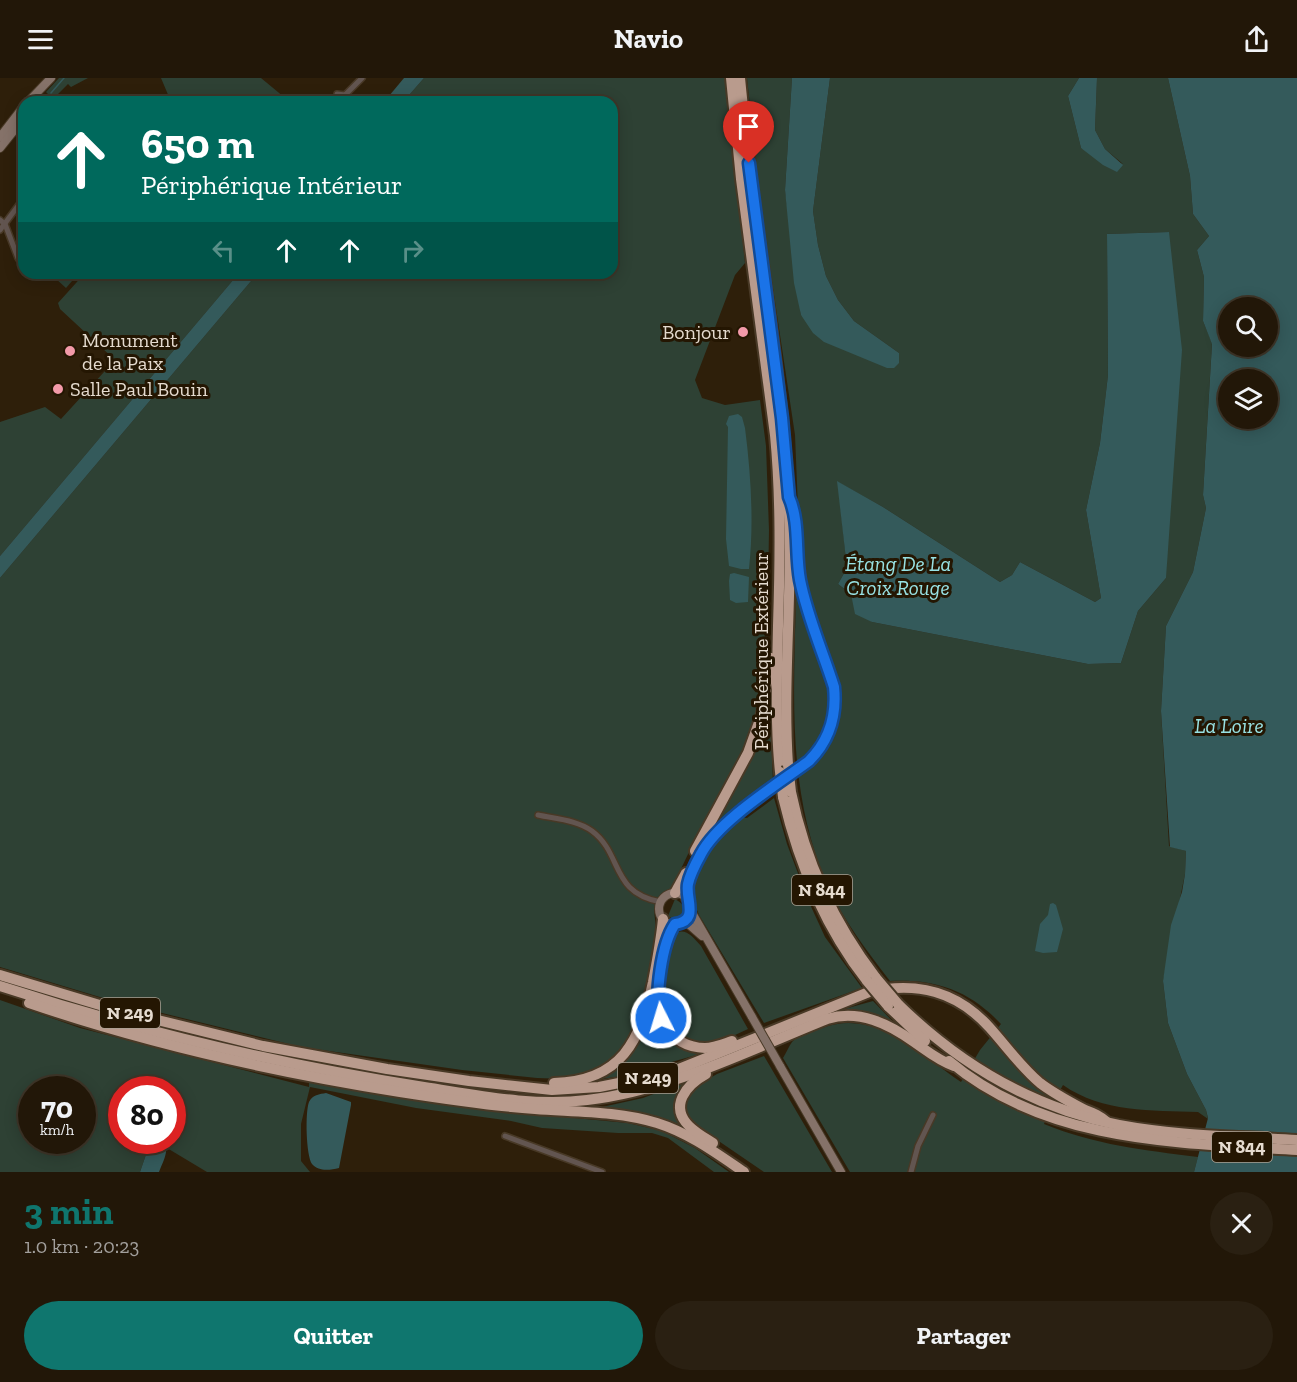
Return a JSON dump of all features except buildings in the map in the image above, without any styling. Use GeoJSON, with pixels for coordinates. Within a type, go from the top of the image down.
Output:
{"type":"FeatureCollection","features":[{"type":"Feature","properties":{"kind":"highway","name":"Périphérique Extérieur"},"geometry":{"type":"LineString","coordinates":[[731,78],[741,179],[776,452],[780,519],[776,722],[784,769]]}},
{"type":"Feature","properties":{"kind":"highway","name":"N 844"},"geometry":{"type":"LineString","coordinates":[[740,78],[782,418],[789,497],[784,769],[794,842],[816,900],[840,943],[893,1005],[905,1024],[954,1066],[1001,1095],[1060,1109]]}},
{"type":"Feature","properties":{"kind":"highway"},"geometry":{"type":"LineString","coordinates":[[687,898],[688,882],[713,835],[809,761],[827,738],[834,720],[836,703],[834,687],[802,592],[794,508],[789,497]]}},
{"type":"Feature","properties":{"kind":"highway"},"geometry":{"type":"LineString","coordinates":[[675,893],[695,851],[744,762],[755,735],[770,674],[773,617],[779,608]]}},
{"type":"Feature","properties":{"kind":"highway"},"geometry":{"type":"LineString","coordinates":[[509,1086],[519,1082],[562,1083],[585,1079],[604,1070],[621,1057],[635,1041],[645,1018],[661,944],[663,918]]}},
{"type":"Feature","properties":{"kind":"highway"},"geometry":{"type":"LineString","coordinates":[[680,923],[668,938],[657,1002],[661,1018],[676,1037],[690,1045],[713,1047],[779,1028]]}},
{"type":"Feature","properties":{"kind":"highway","name":"N 249"},"geometry":{"type":"LineString","coordinates":[[0,975],[113,1009],[263,1046],[387,1069],[533,1089],[576,1090],[642,1080],[697,1062],[850,998],[882,989],[914,987],[930,990],[950,998],[981,1019],[1060,1109],[1098,1114],[1107,1122]]}},
{"type":"Feature","properties":{"kind":"highway","name":"N 249"},"geometry":{"type":"LineString","coordinates":[[0,986],[151,1030],[263,1057],[406,1084],[528,1101],[585,1100],[645,1090],[697,1072],[827,1018],[856,1016],[877,1021],[942,1054]]}},
{"type":"Feature","properties":{"kind":"highway"},"geometry":{"type":"LineString","coordinates":[[0,993],[92,1024],[267,1068],[431,1096],[649,1121],[691,1138],[744,1172]]}},
{"type":"Feature","properties":{"kind":"highway"},"geometry":{"type":"LineString","coordinates":[[755,1172],[689,1126],[682,1115],[680,1102],[684,1091],[702,1076],[775,1040]]}},
{"type":"Feature","properties":{"kind":"highway","name":"N 844"},"geometry":{"type":"LineString","coordinates":[[942,1054],[1110,1134],[1297,1140]]}},
{"type":"Feature","properties":{"kind":"highway","name":"N 844"},"geometry":{"type":"LineString","coordinates":[[1107,1122],[1187,1138],[1297,1150]]}},
{"type":"Feature","properties":{"kind":"main road"},"geometry":{"type":"LineString","coordinates":[[35,96],[51,78]]}},
{"type":"Feature","properties":{"kind":"main road"},"geometry":{"type":"LineString","coordinates":[[37,96],[40,91]]}},
{"type":"Feature","properties":{"kind":"main road"},"geometry":{"type":"LineString","coordinates":[[0,136],[18,114]]}},
{"type":"Feature","properties":{"kind":"main road"},"geometry":{"type":"LineString","coordinates":[[0,148],[18,126]]}},
{"type":"Feature","properties":{"kind":"main road"},"geometry":{"type":"LineString","coordinates":[[707,941],[680,923],[663,918],[660,910],[661,902],[667,896],[675,893],[687,898],[691,911],[707,941],[841,1172]]}},
{"type":"Feature","properties":{"kind":"main road"},"geometry":{"type":"LineString","coordinates":[[680,923],[691,911]]}},
{"type":"Feature","properties":{"kind":"street"},"geometry":{"type":"LineString","coordinates":[[337,94],[345,95],[362,78]]}},
{"type":"Feature","properties":{"kind":"street"},"geometry":{"type":"LineString","coordinates":[[0,230],[2,222],[18,205]]}},
{"type":"Feature","properties":{"kind":"street"},"geometry":{"type":"LineString","coordinates":[[2,222],[18,258]]}},
{"type":"Feature","properties":{"kind":"street"},"geometry":{"type":"LineString","coordinates":[[538,815],[575,823],[591,830],[606,846],[627,885],[640,895],[661,902]]}},
{"type":"Feature","properties":{"kind":"street"},"geometry":{"type":"LineString","coordinates":[[911,1172],[918,1146],[933,1115]]}},
{"type":"Feature","properties":{"kind":"street"},"geometry":{"type":"LineString","coordinates":[[505,1136],[602,1172]]}},
{"type":"Feature","properties":{"kind":"green space"},"geometry":{"type":"Polygon","coordinates":[[[59,78],[88,78],[71,87],[68,84],[56,96],[50,96],[46,92],[59,78]]]}},
{"type":"Feature","properties":{"kind":"green space"},"geometry":{"type":"Polygon","coordinates":[[[161,78],[261,78],[283,96],[169,96],[161,78]]]}},
{"type":"Feature","properties":{"kind":"green space"},"geometry":{"type":"Polygon","coordinates":[[[424,78],[726,78],[745,263],[735,275],[695,380],[702,398],[725,405],[760,400],[766,446],[769,530],[767,652],[762,695],[752,730],[736,767],[689,852],[672,888],[660,896],[654,909],[656,930],[645,990],[663,993],[672,935],[685,932],[701,946],[748,1029],[720,1042],[706,1044],[700,1054],[622,1076],[595,1080],[537,1078],[462,1070],[301,1047],[113,1001],[0,967],[0,578],[253,279],[618,279],[618,96],[408,96],[424,78]]]}},
{"type":"Feature","properties":{"kind":"green space"},"geometry":{"type":"Polygon","coordinates":[[[747,78],[792,78],[785,190],[801,315],[899,353],[854,321],[838,300],[826,276],[818,245],[813,211],[830,78],[1079,78],[1068,96],[1081,148],[1123,164],[1105,149],[1095,130],[1097,78],[1168,78],[1190,176],[1193,214],[1209,236],[1197,250],[1204,277],[1203,321],[1212,343],[1203,495],[1206,508],[1193,572],[1166,626],[1161,711],[1169,846],[1186,851],[1185,874],[1163,981],[1168,1023],[1187,1074],[1206,1110],[1208,1119],[1198,1112],[1145,1110],[1111,1105],[1094,1101],[1063,1085],[1044,1124],[1101,1142],[1198,1157],[1194,1172],[850,1172],[783,1058],[792,1042],[802,1035],[842,1023],[861,1024],[896,1037],[961,1082],[980,1050],[1001,1024],[977,1003],[951,989],[922,982],[890,981],[848,923],[828,886],[814,851],[799,779],[794,706],[796,594],[806,590],[800,557],[795,435],[761,208],[747,78]],[[1169,232],[1107,234],[1108,375],[1100,443],[1086,510],[1101,598],[1095,602],[1020,562],[1012,575],[1000,582],[883,507],[838,482],[847,568],[838,584],[851,594],[872,622],[1088,664],[1121,663],[1138,611],[1166,578],[1169,232]]]}},
{"type":"Feature","properties":{"kind":"green space"},"geometry":{"type":"Polygon","coordinates":[[[56,279],[74,279],[66,288],[56,279]]]}},
{"type":"Feature","properties":{"kind":"green space"},"geometry":{"type":"Polygon","coordinates":[[[80,279],[234,279],[0,556],[0,422],[45,407],[61,419],[115,360],[60,309],[58,303],[80,279]]]}},
{"type":"Feature","properties":{"kind":"green space"},"geometry":{"type":"Polygon","coordinates":[[[770,700],[773,784],[717,826],[715,824],[758,741],[770,700]]]}},
{"type":"Feature","properties":{"kind":"green space"},"geometry":{"type":"Polygon","coordinates":[[[774,798],[787,844],[825,937],[862,988],[764,1023],[699,915],[692,892],[696,877],[712,844],[739,817],[747,818],[774,798]]]}},
{"type":"Feature","properties":{"kind":"green space"},"geometry":{"type":"Polygon","coordinates":[[[675,899],[684,908],[679,919],[668,916],[675,899]]]}},
{"type":"Feature","properties":{"kind":"green space"},"geometry":{"type":"Polygon","coordinates":[[[0,1000],[80,1028],[309,1087],[309,1082],[478,1109],[628,1123],[662,1131],[695,1148],[729,1172],[714,1172],[668,1138],[652,1133],[542,1128],[511,1121],[416,1108],[310,1087],[301,1124],[301,1161],[310,1172],[207,1172],[177,1154],[186,1154],[186,1076],[108,1076],[108,1154],[146,1154],[140,1172],[0,1172],[0,1000]]]}},
{"type":"Feature","properties":{"kind":"green space"},"geometry":{"type":"Polygon","coordinates":[[[873,1001],[901,1030],[868,1014],[830,1013],[873,1001]]]}},
{"type":"Feature","properties":{"kind":"green space"},"geometry":{"type":"Polygon","coordinates":[[[764,1056],[832,1172],[764,1172],[704,1131],[686,1130],[601,1110],[602,1107],[643,1098],[685,1082],[693,1088],[717,1074],[764,1056]]]}},
{"type":"Feature","properties":{"kind":"water"},"geometry":{"type":"Polygon","coordinates":[[[404,78],[424,78],[408,96],[389,96],[404,78]]]}},
{"type":"Feature","properties":{"kind":"water"},"geometry":{"type":"Polygon","coordinates":[[[792,78],[830,78],[813,211],[818,245],[826,276],[838,300],[854,321],[899,353],[899,363],[894,368],[887,368],[824,342],[813,333],[801,315],[794,283],[785,190],[792,78]]]}},
{"type":"Feature","properties":{"kind":"water"},"geometry":{"type":"Polygon","coordinates":[[[1079,78],[1097,78],[1095,130],[1105,149],[1123,165],[1117,172],[1103,165],[1081,148],[1068,96],[1079,78]]]}},
{"type":"Feature","properties":{"kind":"water","name":"La Loire"},"geometry":{"type":"Polygon","coordinates":[[[1168,78],[1297,78],[1297,1172],[1194,1172],[1208,1118],[1187,1074],[1168,1023],[1163,981],[1171,925],[1182,892],[1186,851],[1170,847],[1161,711],[1166,626],[1193,572],[1206,508],[1203,495],[1212,344],[1203,321],[1204,277],[1197,250],[1209,236],[1193,214],[1190,176],[1168,78]]]}},
{"type":"Feature","properties":{"kind":"water","name":"Étang De La Croix Rouge"},"geometry":{"type":"Polygon","coordinates":[[[1169,232],[1182,350],[1166,578],[1138,611],[1121,663],[1088,664],[872,622],[855,614],[851,594],[838,584],[847,568],[837,481],[883,507],[1000,582],[1012,575],[1020,562],[1095,602],[1101,598],[1086,510],[1100,443],[1108,375],[1107,234],[1169,232]]]}},
{"type":"Feature","properties":{"kind":"water"},"geometry":{"type":"Polygon","coordinates":[[[234,279],[253,279],[0,578],[0,556],[234,279]]]}},
{"type":"Feature","properties":{"kind":"water"},"geometry":{"type":"Polygon","coordinates":[[[738,414],[742,417],[745,428],[750,481],[752,516],[749,569],[729,566],[726,539],[728,427],[726,424],[729,416],[738,414]]]}},
{"type":"Feature","properties":{"kind":"water"},"geometry":{"type":"Polygon","coordinates":[[[730,574],[749,577],[748,602],[736,603],[730,600],[730,574]]]}},
{"type":"Feature","properties":{"kind":"water"},"geometry":{"type":"Polygon","coordinates":[[[1050,904],[1056,905],[1063,929],[1057,952],[1035,951],[1040,924],[1048,915],[1050,904]]]}},
{"type":"Feature","properties":{"kind":"water"},"geometry":{"type":"Polygon","coordinates":[[[326,1093],[351,1102],[351,1105],[339,1168],[325,1170],[315,1167],[310,1159],[307,1124],[310,1100],[316,1095],[326,1093]]]}},
{"type":"Feature","properties":{"kind":"water"},"geometry":{"type":"Polygon","coordinates":[[[146,1154],[165,1154],[159,1172],[140,1172],[146,1154]]]}},
{"type":"Feature","properties":{"kind":"waterway"},"geometry":{"type":"LineString","coordinates":[[51,93],[64,78]]}},
{"type":"Feature","properties":{"kind":"place","name":"Bonjour"},"geometry":{"type":"Point","coordinates":[743,332]}},
{"type":"Feature","properties":{"kind":"place","name":"Monument de la Paix"},"geometry":{"type":"Point","coordinates":[70,351]}},
{"type":"Feature","properties":{"kind":"place","name":"Salle Paul Bouin"},"geometry":{"type":"Point","coordinates":[58,389]}},
{"type":"Feature","properties":{"kind":"route"},"geometry":{"type":"LineString","coordinates":[[661,1018],[657,1002],[668,938],[675,924],[685,921],[690,914],[691,905],[687,898],[688,882],[702,852],[713,835],[730,820],[819,751],[834,720],[836,703],[834,687],[802,592],[794,508],[789,497],[782,418],[749,163]]}}]}
